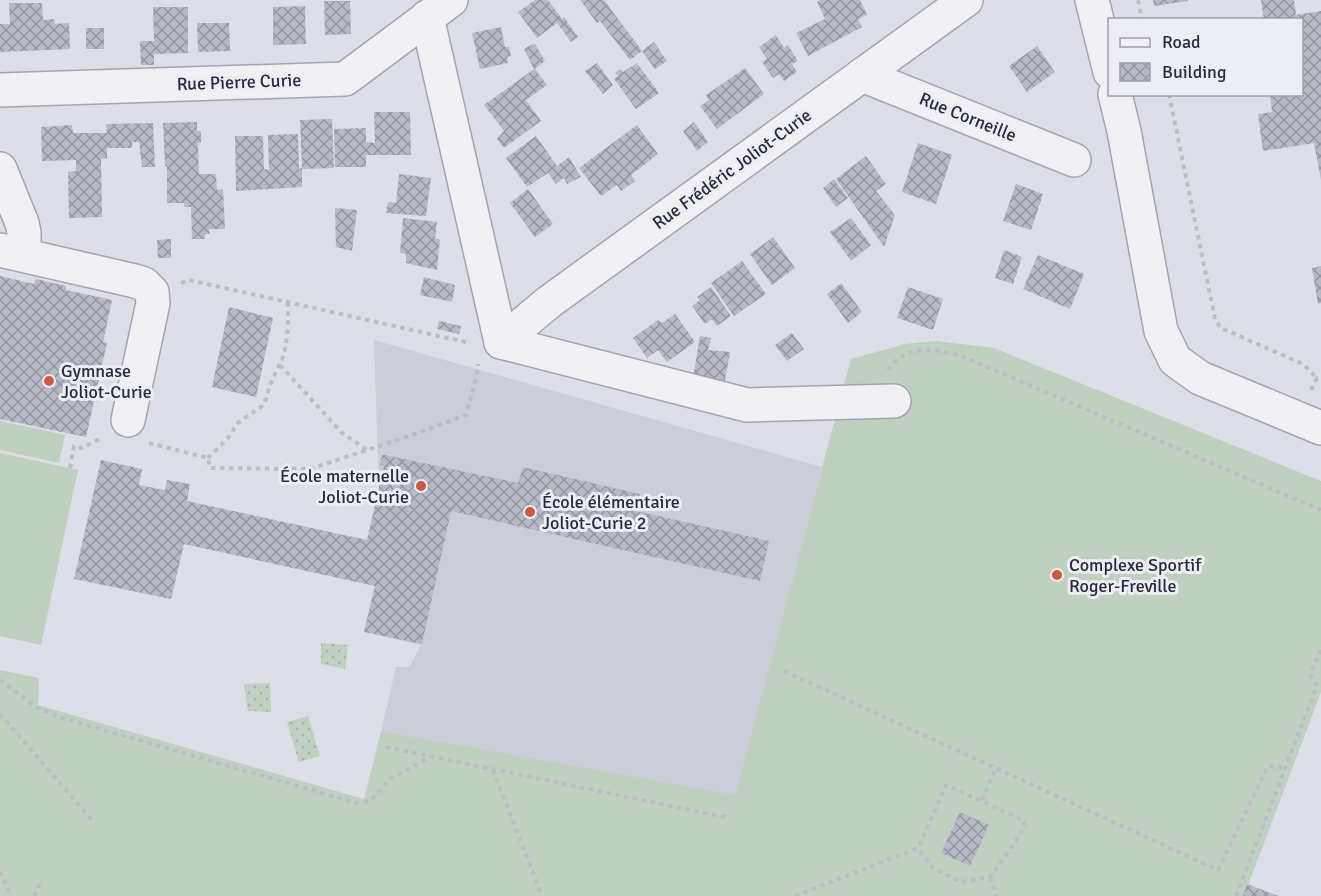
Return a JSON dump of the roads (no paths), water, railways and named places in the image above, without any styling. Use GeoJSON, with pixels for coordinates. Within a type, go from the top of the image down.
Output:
{"type":"FeatureCollection","features":[{"type":"Feature","properties":{"kind":"street","name":"Rue Frédéric Joliot-Curie"},"geometry":{"type":"LineString","coordinates":[[491,344],[966,0]]}},
{"type":"Feature","properties":{"kind":"street"},"geometry":{"type":"LineString","coordinates":[[1092,0],[1108,64]]}},
{"type":"Feature","properties":{"kind":"street"},"geometry":{"type":"LineString","coordinates":[[439,9],[491,344],[747,405],[881,401]]}},
{"type":"Feature","properties":{"kind":"street","name":"Rue Pierre Curie"},"geometry":{"type":"LineString","coordinates":[[0,90],[345,79],[439,9]]}},
{"type":"Feature","properties":{"kind":"street","name":"Rue Corneille"},"geometry":{"type":"LineString","coordinates":[[862,75],[1074,160]]}},
{"type":"Feature","properties":{"kind":"street"},"geometry":{"type":"LineString","coordinates":[[1115,96],[1161,331],[1175,360],[1200,378],[1321,428]]}},
{"type":"Feature","properties":{"kind":"street"},"geometry":{"type":"LineString","coordinates":[[0,169],[24,233],[12,252],[135,281],[144,284],[152,292],[153,303],[128,420]]}},
{"type":"Feature","properties":{"kind":"place","name":"Gymnase Joliot-Curie"},"geometry":{"type":"Point","coordinates":[49,381]}},
{"type":"Feature","properties":{"kind":"place","name":"École maternelle Joliot-Curie"},"geometry":{"type":"Point","coordinates":[421,486]}},
{"type":"Feature","properties":{"kind":"place","name":"École élémentaire Joliot-Curie 2"},"geometry":{"type":"Point","coordinates":[530,512]}},
{"type":"Feature","properties":{"kind":"place","name":"Complexe Sportif Roger-Freville"},"geometry":{"type":"Point","coordinates":[1057,575]}}]}
